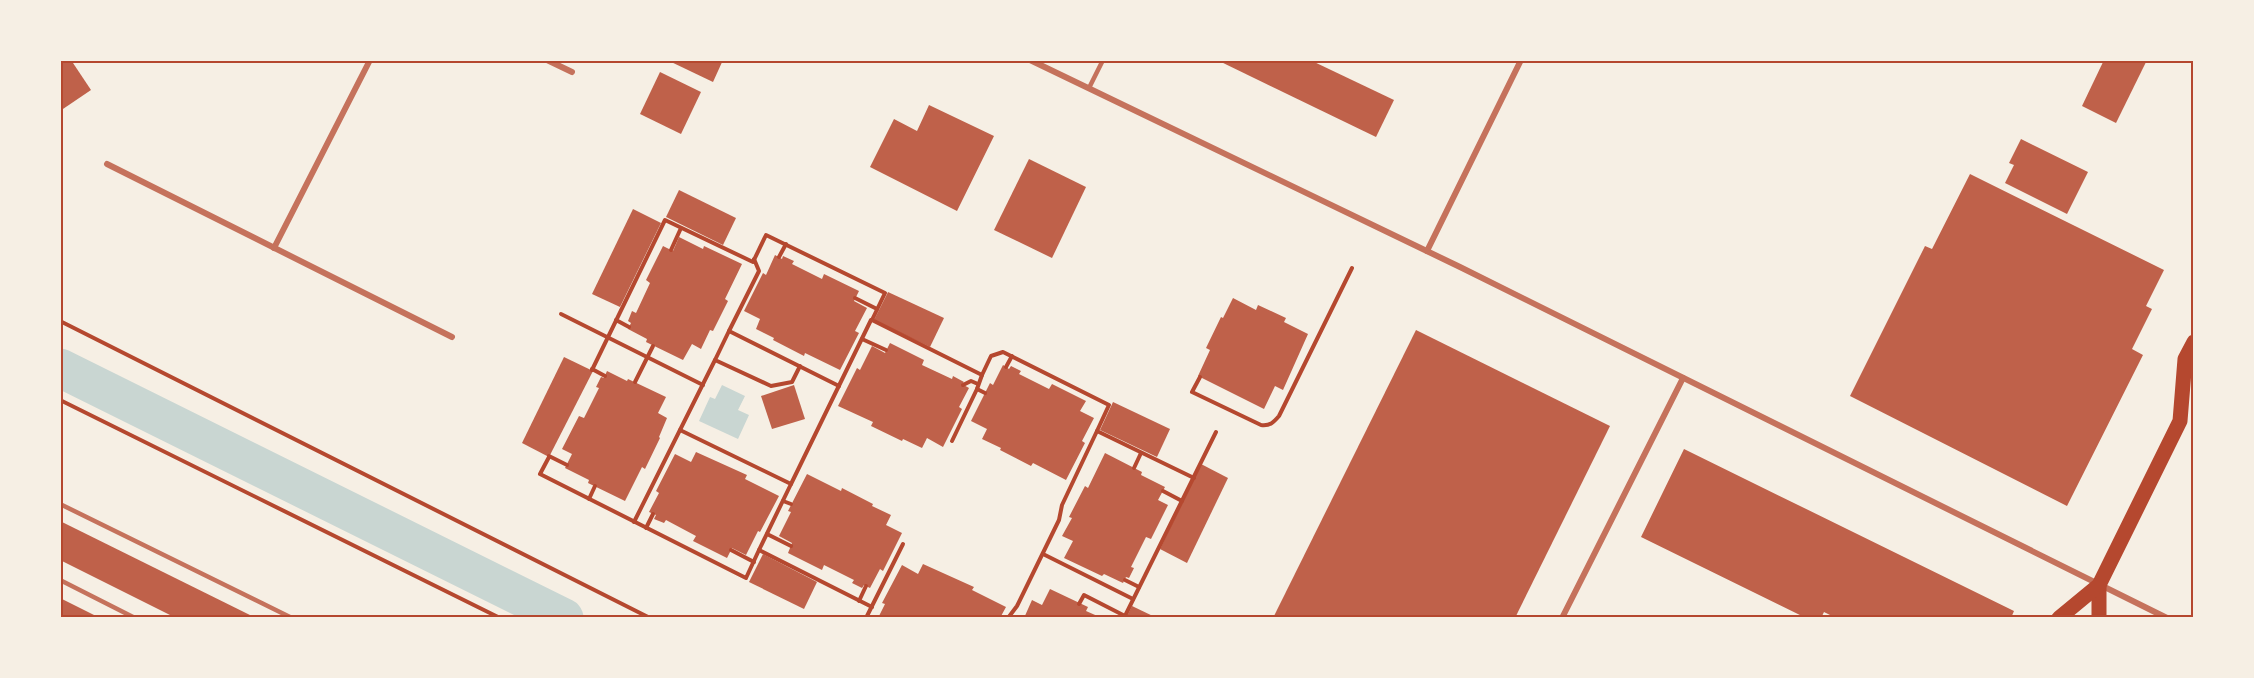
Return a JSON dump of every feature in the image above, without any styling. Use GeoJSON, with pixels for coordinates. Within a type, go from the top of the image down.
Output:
{"type":"FeatureCollection","features":[{"type":"Feature","properties":{"kind":"main road"},"geometry":{"type":"LineString","coordinates":[[2059,618],[2099,585],[2180,421],[2185,359],[2194,342]]}},
{"type":"Feature","properties":{"kind":"main road"},"geometry":{"type":"LineString","coordinates":[[2180,421],[2194,411]]}},
{"type":"Feature","properties":{"kind":"main road"},"geometry":{"type":"LineString","coordinates":[[2099,585],[2099,618]]}},
{"type":"Feature","properties":{"kind":"street"},"geometry":{"type":"LineString","coordinates":[[274,248],[370,60]]}},
{"type":"Feature","properties":{"kind":"street"},"geometry":{"type":"LineString","coordinates":[[547,60],[572,72]]}},
{"type":"Feature","properties":{"kind":"street"},"geometry":{"type":"LineString","coordinates":[[1030,60],[1427,251],[2167,618]]}},
{"type":"Feature","properties":{"kind":"street"},"geometry":{"type":"LineString","coordinates":[[1427,251],[1521,60]]}},
{"type":"Feature","properties":{"kind":"street"},"geometry":{"type":"LineString","coordinates":[[107,164],[452,337]]}},
{"type":"Feature","properties":{"kind":"street"},"geometry":{"type":"LineString","coordinates":[[1562,618],[1683,378]]}},
{"type":"Feature","properties":{"kind":"lane"},"geometry":{"type":"LineString","coordinates":[[1089,88],[1103,60]]}},
{"type":"Feature","properties":{"kind":"lane"},"geometry":{"type":"LineString","coordinates":[[60,504],[292,618]]}},
{"type":"Feature","properties":{"kind":"lane"},"geometry":{"type":"LineString","coordinates":[[60,580],[135,618]]}},
{"type":"Feature","properties":{"kind":"path"},"geometry":{"type":"LineString","coordinates":[[567,465],[549,456],[540,474],[746,578],[885,293],[766,235],[753,262],[664,220],[592,370],[605,376]]}},
{"type":"Feature","properties":{"kind":"path"},"geometry":{"type":"LineString","coordinates":[[671,250],[681,228]]}},
{"type":"Feature","properties":{"kind":"path"},"geometry":{"type":"LineString","coordinates":[[711,250],[714,244]]}},
{"type":"Feature","properties":{"kind":"path"},"geometry":{"type":"LineString","coordinates":[[779,257],[786,244]]}},
{"type":"Feature","properties":{"kind":"path"},"geometry":{"type":"LineString","coordinates":[[634,522],[759,271],[754,259]]}},
{"type":"Feature","properties":{"kind":"path"},"geometry":{"type":"LineString","coordinates":[[1200,377],[1192,392],[1260,425],[1267,426],[1274,423],[1352,268]]}},
{"type":"Feature","properties":{"kind":"path"},"geometry":{"type":"LineString","coordinates":[[855,298],[877,309]]}},
{"type":"Feature","properties":{"kind":"path"},"geometry":{"type":"LineString","coordinates":[[561,314],[703,384]]}},
{"type":"Feature","properties":{"kind":"path"},"geometry":{"type":"LineString","coordinates":[[616,320],[629,327]]}},
{"type":"Feature","properties":{"kind":"path"},"geometry":{"type":"LineString","coordinates":[[872,320],[982,375]]}},
{"type":"Feature","properties":{"kind":"path"},"geometry":{"type":"LineString","coordinates":[[60,321],[650,618]]}},
{"type":"Feature","properties":{"kind":"path"},"geometry":{"type":"LineString","coordinates":[[729,331],[839,386]]}},
{"type":"Feature","properties":{"kind":"path"},"geometry":{"type":"LineString","coordinates":[[855,340],[886,351]]}},
{"type":"Feature","properties":{"kind":"path"},"geometry":{"type":"LineString","coordinates":[[635,382],[654,346]]}},
{"type":"Feature","properties":{"kind":"path"},"geometry":{"type":"LineString","coordinates":[[952,441],[992,356],[1003,352],[1109,405],[1084,452],[1062,505],[1059,520],[1017,606],[1008,618]]}},
{"type":"Feature","properties":{"kind":"path"},"geometry":{"type":"LineString","coordinates":[[1006,367],[1012,356]]}},
{"type":"Feature","properties":{"kind":"path"},"geometry":{"type":"LineString","coordinates":[[715,360],[771,386],[792,381],[800,366]]}},
{"type":"Feature","properties":{"kind":"path"},"geometry":{"type":"LineString","coordinates":[[963,385],[971,381],[985,393]]}},
{"type":"Feature","properties":{"kind":"path"},"geometry":{"type":"LineString","coordinates":[[1286,384],[1292,388]]}},
{"type":"Feature","properties":{"kind":"path"},"geometry":{"type":"LineString","coordinates":[[60,400],[501,618]]}},
{"type":"Feature","properties":{"kind":"path"},"geometry":{"type":"LineString","coordinates":[[680,430],[791,484]]}},
{"type":"Feature","properties":{"kind":"path"},"geometry":{"type":"LineString","coordinates":[[1097,431],[1194,478]]}},
{"type":"Feature","properties":{"kind":"path"},"geometry":{"type":"LineString","coordinates":[[1080,604],[1084,595],[1125,617],[1216,432]]}},
{"type":"Feature","properties":{"kind":"path"},"geometry":{"type":"LineString","coordinates":[[1134,468],[1141,453]]}},
{"type":"Feature","properties":{"kind":"path"},"geometry":{"type":"LineString","coordinates":[[589,499],[595,486]]}},
{"type":"Feature","properties":{"kind":"path"},"geometry":{"type":"LineString","coordinates":[[1163,491],[1182,501]]}},
{"type":"Feature","properties":{"kind":"path"},"geometry":{"type":"LineString","coordinates":[[783,501],[791,504]]}},
{"type":"Feature","properties":{"kind":"path"},"geometry":{"type":"LineString","coordinates":[[646,528],[653,514]]}},
{"type":"Feature","properties":{"kind":"path"},"geometry":{"type":"LineString","coordinates":[[767,534],[791,546]]}},
{"type":"Feature","properties":{"kind":"path"},"geometry":{"type":"LineString","coordinates":[[866,618],[903,544]]}},
{"type":"Feature","properties":{"kind":"path"},"geometry":{"type":"LineString","coordinates":[[731,550],[754,562]]}},
{"type":"Feature","properties":{"kind":"path"},"geometry":{"type":"LineString","coordinates":[[759,550],[872,606]]}},
{"type":"Feature","properties":{"kind":"path"},"geometry":{"type":"LineString","coordinates":[[1042,554],[1133,599]]}},
{"type":"Feature","properties":{"kind":"path"},"geometry":{"type":"LineString","coordinates":[[887,562],[892,565]]}},
{"type":"Feature","properties":{"kind":"path"},"geometry":{"type":"LineString","coordinates":[[1125,580],[1139,587]]}},
{"type":"Feature","properties":{"kind":"path"},"geometry":{"type":"LineString","coordinates":[[859,601],[866,586]]}},
{"type":"Feature","properties":{"kind":"path"},"geometry":{"type":"LineString","coordinates":[[878,594],[885,597]]}},
{"type":"Feature","properties":{"kind":"shaded area"},"geometry":{"type":"Polygon","coordinates":[[[722,385],[745,396],[738,410],[749,415],[738,439],[699,421],[710,397],[715,399],[722,385]]]}},
{"type":"Feature","properties":{"kind":"building"},"geometry":{"type":"Polygon","coordinates":[[[60,60],[71,60],[91,90],[60,111],[60,60]]]}},
{"type":"Feature","properties":{"kind":"building"},"geometry":{"type":"Polygon","coordinates":[[[667,60],[723,60],[713,82],[667,60]]]}},
{"type":"Feature","properties":{"kind":"building"},"geometry":{"type":"Polygon","coordinates":[[[1217,60],[1310,60],[1394,100],[1376,137],[1217,60]]]}},
{"type":"Feature","properties":{"kind":"building"},"geometry":{"type":"Polygon","coordinates":[[[2104,60],[2147,60],[2116,123],[2082,106],[2104,60]]]}},
{"type":"Feature","properties":{"kind":"building"},"geometry":{"type":"Polygon","coordinates":[[[660,72],[701,92],[681,134],[640,114],[660,72]]]}},
{"type":"Feature","properties":{"kind":"building"},"geometry":{"type":"Polygon","coordinates":[[[929,105],[994,136],[957,211],[870,167],[894,119],[917,131],[929,105]]]}},
{"type":"Feature","properties":{"kind":"building"},"geometry":{"type":"Polygon","coordinates":[[[2021,139],[2088,172],[2067,214],[2005,183],[2014,165],[2009,163],[2021,139]]]}},
{"type":"Feature","properties":{"kind":"building"},"geometry":{"type":"Polygon","coordinates":[[[1029,159],[1086,187],[1052,258],[994,230],[1029,159]]]}},
{"type":"Feature","properties":{"kind":"building"},"geometry":{"type":"Polygon","coordinates":[[[1970,174],[2164,270],[2146,306],[2152,309],[2132,349],[2143,355],[2067,506],[1850,396],[1925,246],[1932,249],[1970,174]]]}},
{"type":"Feature","properties":{"kind":"building"},"geometry":{"type":"Polygon","coordinates":[[[679,190],[736,218],[723,245],[666,217],[679,190]]]}},
{"type":"Feature","properties":{"kind":"building"},"geometry":{"type":"Polygon","coordinates":[[[633,209],[661,223],[620,307],[592,294],[633,209]]]}},
{"type":"Feature","properties":{"kind":"building"},"geometry":{"type":"Polygon","coordinates":[[[679,237],[742,264],[725,299],[728,301],[713,331],[710,330],[701,349],[692,344],[683,360],[646,342],[647,339],[628,329],[632,311],[636,313],[650,283],[646,280],[663,246],[673,251],[679,237]]]}},
{"type":"Feature","properties":{"kind":"building"},"geometry":{"type":"Polygon","coordinates":[[[775,255],[794,261],[792,264],[822,279],[824,274],[859,291],[854,301],[867,308],[855,331],[859,333],[840,370],[805,353],[804,356],[773,340],[774,338],[756,329],[760,319],[744,311],[763,273],[766,275],[775,255]]]}},
{"type":"Feature","properties":{"kind":"building"},"geometry":{"type":"Polygon","coordinates":[[[888,292],[944,318],[930,347],[874,320],[888,292]]]}},
{"type":"Feature","properties":{"kind":"building"},"geometry":{"type":"Polygon","coordinates":[[[1233,298],[1256,310],[1258,305],[1286,318],[1284,322],[1308,334],[1283,390],[1275,386],[1264,409],[1198,376],[1210,350],[1206,348],[1233,298]]]}},
{"type":"Feature","properties":{"kind":"building"},"geometry":{"type":"Polygon","coordinates":[[[1416,330],[1610,426],[1515,618],[1273,618],[1416,330]]]}},
{"type":"Feature","properties":{"kind":"building"},"geometry":{"type":"Polygon","coordinates":[[[890,343],[924,360],[922,365],[952,379],[953,376],[969,388],[959,407],[962,409],[943,447],[927,438],[922,448],[903,439],[902,441],[871,426],[873,422],[838,406],[857,368],[860,370],[872,346],[885,353],[890,343]]]}},
{"type":"Feature","properties":{"kind":"building"},"geometry":{"type":"Polygon","coordinates":[[[564,357],[593,371],[549,457],[522,443],[564,357]]]}},
{"type":"Feature","properties":{"kind":"building"},"geometry":{"type":"Polygon","coordinates":[[[1003,365],[1009,369],[1011,366],[1021,371],[1019,374],[1049,389],[1052,384],[1086,401],[1080,411],[1094,418],[1082,441],[1085,443],[1066,480],[1033,463],[1031,466],[982,439],[987,429],[971,421],[990,383],[993,385],[1003,365]]]}},
{"type":"Feature","properties":{"kind":"building"},"geometry":{"type":"Polygon","coordinates":[[[607,371],[666,397],[658,413],[667,418],[660,438],[645,469],[642,467],[625,501],[588,483],[589,480],[565,468],[572,454],[562,449],[579,416],[584,418],[599,388],[596,387],[607,371]]]}},
{"type":"Feature","properties":{"kind":"building"},"geometry":{"type":"Polygon","coordinates":[[[794,385],[805,419],[772,429],[761,396],[794,385]]]}},
{"type":"Feature","properties":{"kind":"building"},"geometry":{"type":"Polygon","coordinates":[[[1113,402],[1170,429],[1157,457],[1100,430],[1113,402]]]}},
{"type":"Feature","properties":{"kind":"building"},"geometry":{"type":"Polygon","coordinates":[[[1684,449],[2014,611],[2011,618],[1829,618],[1830,615],[1824,612],[1821,618],[1806,618],[1641,537],[1684,449]]]}},
{"type":"Feature","properties":{"kind":"building"},"geometry":{"type":"Polygon","coordinates":[[[696,452],[747,475],[745,479],[779,496],[746,555],[732,548],[727,558],[693,541],[696,536],[666,520],[664,523],[654,519],[656,515],[649,512],[659,493],[656,491],[675,454],[691,462],[696,452]]]}},
{"type":"Feature","properties":{"kind":"building"},"geometry":{"type":"Polygon","coordinates":[[[1105,453],[1165,487],[1158,500],[1168,505],[1151,539],[1146,537],[1131,567],[1134,568],[1129,578],[1126,577],[1123,583],[1064,558],[1073,541],[1062,536],[1072,518],[1069,517],[1085,486],[1088,488],[1105,453]]]}},
{"type":"Feature","properties":{"kind":"building"},"geometry":{"type":"Polygon","coordinates":[[[1201,464],[1228,478],[1187,563],[1160,549],[1201,464]]]}},
{"type":"Feature","properties":{"kind":"building"},"geometry":{"type":"Polygon","coordinates":[[[807,474],[841,491],[842,488],[891,515],[886,525],[902,533],[883,571],[880,569],[870,588],[864,585],[862,588],[852,583],[854,580],[824,565],[822,570],[788,553],[792,543],[779,536],[791,512],[788,511],[807,474]]]}},
{"type":"Feature","properties":{"kind":"building"},"geometry":{"type":"Polygon","coordinates":[[[60,521],[256,618],[176,618],[60,560],[60,521]]]}},
{"type":"Feature","properties":{"kind":"building"},"geometry":{"type":"Polygon","coordinates":[[[763,554],[817,582],[804,609],[749,582],[763,554]]]}},
{"type":"Feature","properties":{"kind":"building"},"geometry":{"type":"Polygon","coordinates":[[[923,564],[974,587],[972,590],[1006,607],[1000,618],[878,618],[885,604],[882,603],[902,565],[918,574],[923,564]]]}},
{"type":"Feature","properties":{"kind":"building"},"geometry":{"type":"Polygon","coordinates":[[[1050,589],[1088,607],[1086,611],[1102,618],[1024,618],[1032,600],[1042,605],[1050,589]]]}},
{"type":"Feature","properties":{"kind":"building"},"geometry":{"type":"Polygon","coordinates":[[[60,598],[100,618],[60,618],[60,598]]]}},
{"type":"Feature","properties":{"kind":"building"},"geometry":{"type":"Polygon","coordinates":[[[1132,606],[1157,618],[1126,618],[1132,606]]]}},
{"type":"Feature","properties":{"kind":"waterway"},"geometry":{"type":"LineString","coordinates":[[60,368],[564,618]]}}]}
